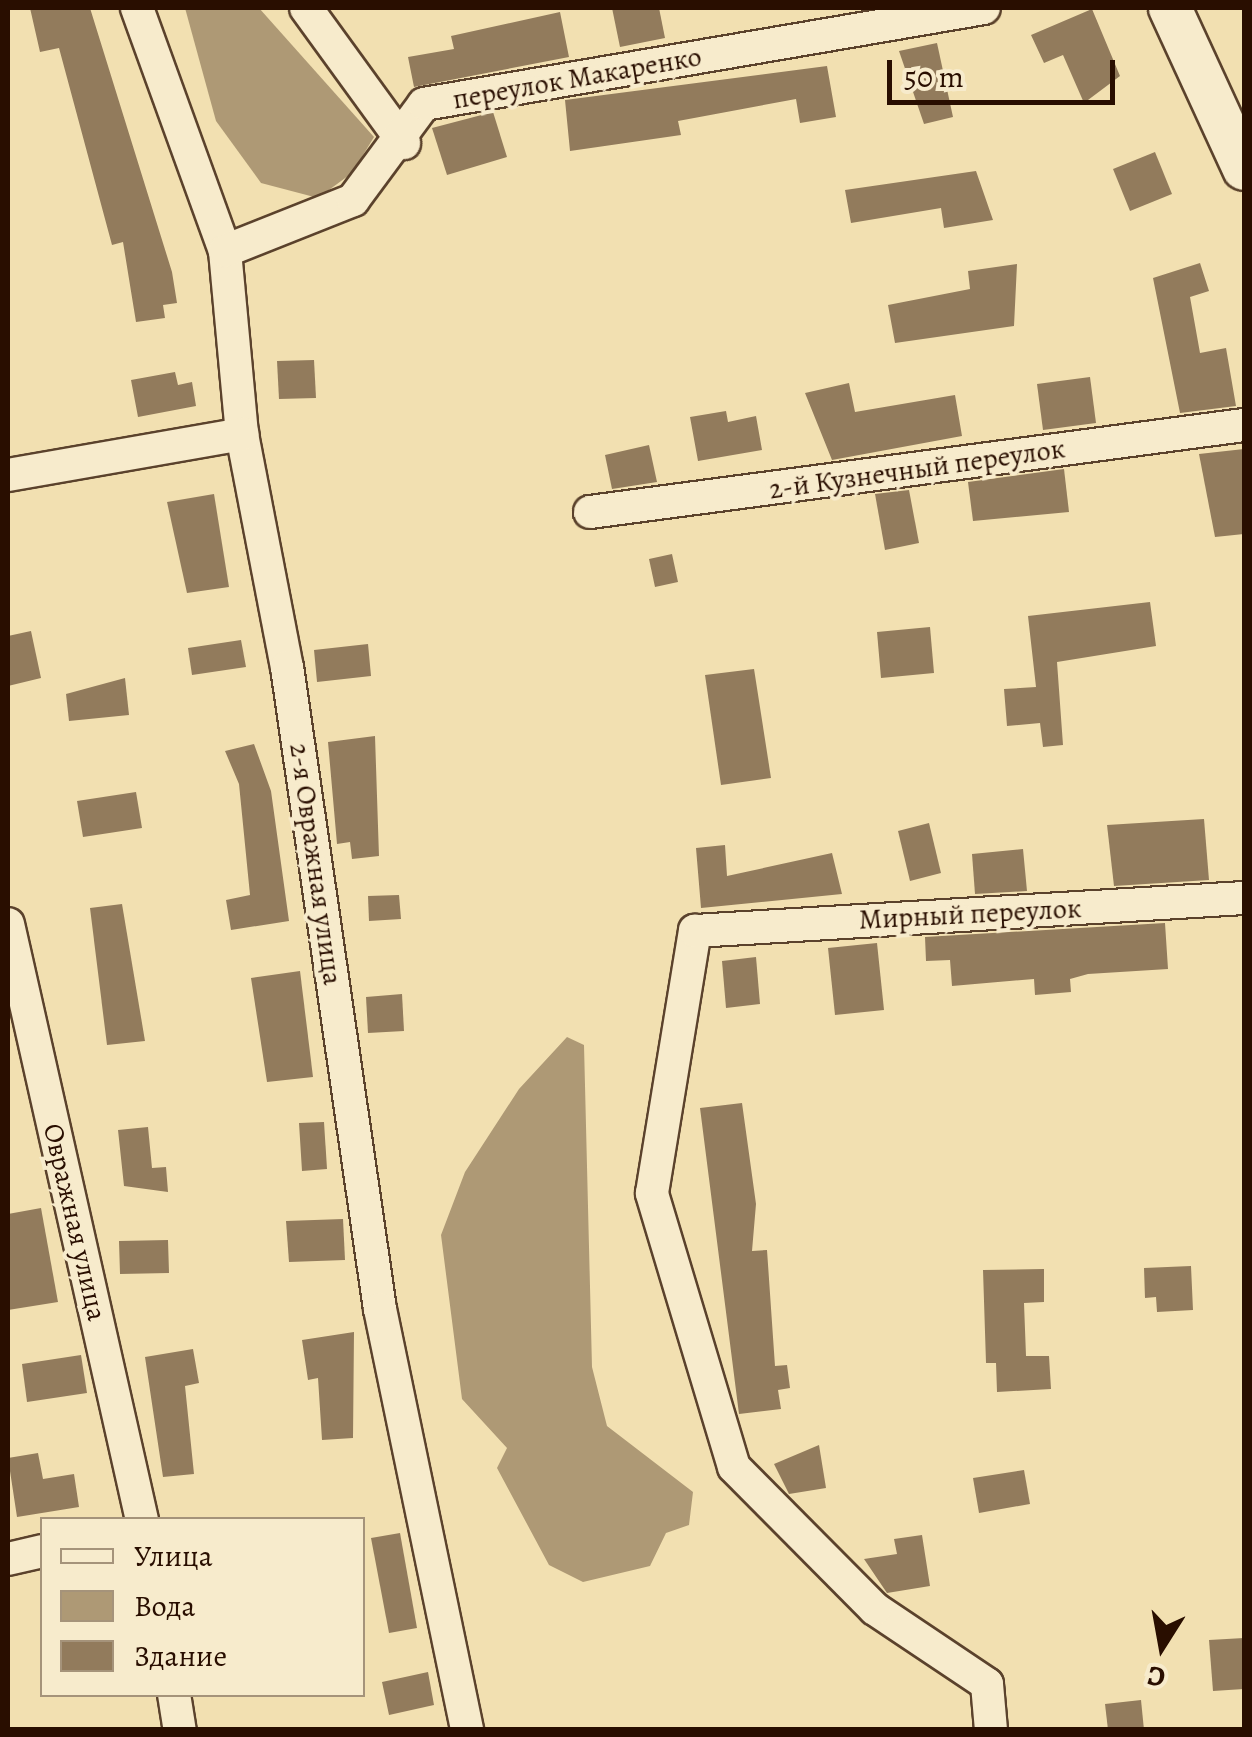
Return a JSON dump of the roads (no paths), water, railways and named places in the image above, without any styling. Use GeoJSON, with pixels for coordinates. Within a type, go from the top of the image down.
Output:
{"type":"FeatureCollection","features":[{"type":"Feature","properties":{"kind":"street","name":"2-я Овражная улица"},"geometry":{"type":"LineString","coordinates":[[137,8],[225,252],[242,434],[287,667],[380,1309],[467,1730]]}},
{"type":"Feature","properties":{"kind":"street"},"geometry":{"type":"LineString","coordinates":[[306,8],[404,144]]}},
{"type":"Feature","properties":{"kind":"street","name":"переулок Макаренко"},"geometry":{"type":"LineString","coordinates":[[225,252],[354,200],[404,144],[424,104],[984,8]]}},
{"type":"Feature","properties":{"kind":"street"},"geometry":{"type":"LineString","coordinates":[[1170,8],[1244,169]]}},
{"type":"Feature","properties":{"kind":"street","name":"2-й Кузнечный переулок"},"geometry":{"type":"LineString","coordinates":[[590,512],[1244,425]]}},
{"type":"Feature","properties":{"kind":"street"},"geometry":{"type":"LineString","coordinates":[[8,476],[242,434]]}},
{"type":"Feature","properties":{"kind":"street","name":"Мирный переулок"},"geometry":{"type":"LineString","coordinates":[[990,1730],[987,1684],[875,1609],[734,1467],[652,1193],[695,931],[1244,898]]}},
{"type":"Feature","properties":{"kind":"street","name":"Овражная улица"},"geometry":{"type":"LineString","coordinates":[[8,924],[141,1517]]}},
{"type":"Feature","properties":{"kind":"street"},"geometry":{"type":"LineString","coordinates":[[8,1559],[40,1551]]}},
{"type":"Feature","properties":{"kind":"street"},"geometry":{"type":"LineString","coordinates":[[174,1697],[180,1730]]}},
{"type":"Feature","properties":{"kind":"water"},"geometry":{"type":"Polygon","coordinates":[[[185,8],[259,8],[374,137],[352,173],[318,198],[261,183],[216,121],[185,8]]]}},
{"type":"Feature","properties":{"kind":"water"},"geometry":{"type":"Polygon","coordinates":[[[567,1037],[584,1045],[592,1367],[607,1426],[693,1492],[689,1525],[666,1533],[650,1566],[583,1582],[549,1565],[497,1468],[507,1448],[462,1399],[441,1235],[465,1172],[519,1089],[567,1037]]]}}]}
